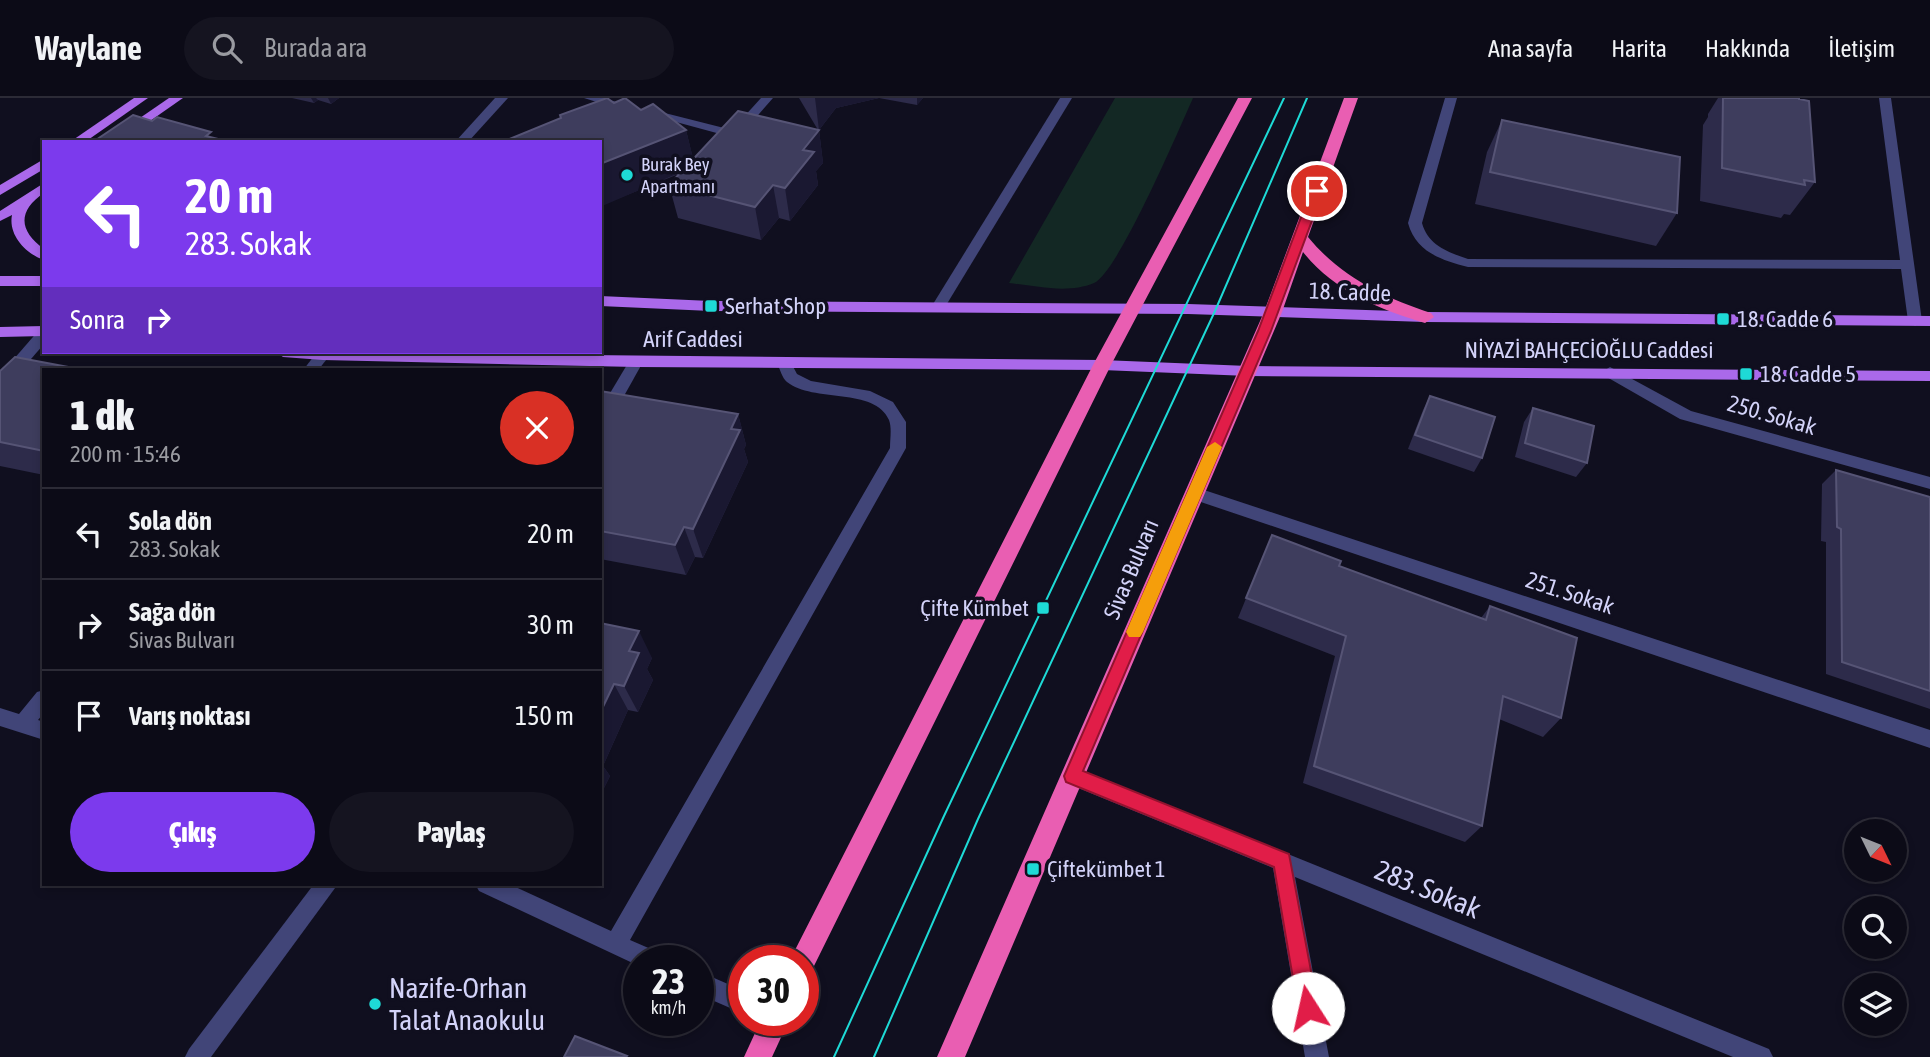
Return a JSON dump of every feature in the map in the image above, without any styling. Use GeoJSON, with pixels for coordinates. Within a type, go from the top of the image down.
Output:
{"type":"FeatureCollection","features":[{"type":"Feature","properties":{"kind":"highway"},"geometry":{"type":"LineString","coordinates":[[811,945],[1102,365],[1245,98]]}},
{"type":"Feature","properties":{"kind":"highway","name":"Sivas Bulvarı"},"geometry":{"type":"LineString","coordinates":[[951,1057],[1273,312],[1351,98]]}},
{"type":"Feature","properties":{"kind":"highway"},"geometry":{"type":"LineString","coordinates":[[1300,238],[1322,264],[1356,289],[1377,300],[1425,317]]}},
{"type":"Feature","properties":{"kind":"highway"},"geometry":{"type":"LineString","coordinates":[[758,1057],[768,1036]]}},
{"type":"Feature","properties":{"kind":"main road"},"geometry":{"type":"LineString","coordinates":[[79,140],[142,98]]}},
{"type":"Feature","properties":{"kind":"main road"},"geometry":{"type":"LineString","coordinates":[[114,140],[177,98]]}},
{"type":"Feature","properties":{"kind":"main road"},"geometry":{"type":"LineString","coordinates":[[0,191],[42,164]]}},
{"type":"Feature","properties":{"kind":"main road"},"geometry":{"type":"LineString","coordinates":[[0,217],[42,188]]}},
{"type":"Feature","properties":{"kind":"main road"},"geometry":{"type":"LineString","coordinates":[[30,196],[16,218],[17,229],[42,254]]}},
{"type":"Feature","properties":{"kind":"main road"},"geometry":{"type":"LineString","coordinates":[[0,281],[42,281]]}},
{"type":"Feature","properties":{"kind":"main road","name":"Arif Caddesi"},"geometry":{"type":"LineString","coordinates":[[602,301],[937,309],[1132,310]]}},
{"type":"Feature","properties":{"kind":"main road","name":"18. Cadde"},"geometry":{"type":"LineString","coordinates":[[1132,310],[1425,317]]}},
{"type":"Feature","properties":{"kind":"main road","name":"NİYAZİ BAHÇECİOĞLU Caddesi"},"geometry":{"type":"LineString","coordinates":[[1425,317],[1923,321]]}},
{"type":"Feature","properties":{"kind":"main road"},"geometry":{"type":"LineString","coordinates":[[0,332],[42,333]]}},
{"type":"Feature","properties":{"kind":"main road","name":"Arif Caddesi"},"geometry":{"type":"LineString","coordinates":[[310,354],[636,362],[1102,365]]}},
{"type":"Feature","properties":{"kind":"main road","name":"NİYAZİ BAHÇECİOĞLU Caddesi"},"geometry":{"type":"LineString","coordinates":[[1102,365],[1248,371],[1930,376]]}},
{"type":"Feature","properties":{"kind":"street"},"geometry":{"type":"LineString","coordinates":[[463,140],[502,98]]}},
{"type":"Feature","properties":{"kind":"street"},"geometry":{"type":"LineString","coordinates":[[590,98],[734,134],[767,98]]}},
{"type":"Feature","properties":{"kind":"street"},"geometry":{"type":"LineString","coordinates":[[937,309],[1066,98]]}},
{"type":"Feature","properties":{"kind":"street"},"geometry":{"type":"LineString","coordinates":[[1451,98],[1415,223],[1421,239],[1428,246],[1453,259],[1468,263],[1908,265]]}},
{"type":"Feature","properties":{"kind":"street"},"geometry":{"type":"LineString","coordinates":[[1885,98],[1908,265],[1923,321]]}},
{"type":"Feature","properties":{"kind":"street"},"geometry":{"type":"LineString","coordinates":[[0,386],[42,335]]}},
{"type":"Feature","properties":{"kind":"street"},"geometry":{"type":"LineString","coordinates":[[313,368],[323,355]]}},
{"type":"Feature","properties":{"kind":"street"},"geometry":{"type":"LineString","coordinates":[[602,421],[636,362]]}},
{"type":"Feature","properties":{"kind":"street"},"geometry":{"type":"LineString","coordinates":[[616,944],[898,448],[898,421],[883,402],[871,396],[804,384],[790,375],[784,363]]}},
{"type":"Feature","properties":{"kind":"street","name":"250. Sokak"},"geometry":{"type":"LineString","coordinates":[[1610,372],[1686,415],[1930,483]]}},
{"type":"Feature","properties":{"kind":"street","name":"251. Sokak"},"geometry":{"type":"LineString","coordinates":[[1195,493],[1930,739]]}},
{"type":"Feature","properties":{"kind":"street"},"geometry":{"type":"LineString","coordinates":[[22,724],[42,700]]}},
{"type":"Feature","properties":{"kind":"street"},"geometry":{"type":"LineString","coordinates":[[0,717],[42,730]]}},
{"type":"Feature","properties":{"kind":"street","name":"283. Sokak"},"geometry":{"type":"LineString","coordinates":[[1073,776],[1761,1057]]}},
{"type":"Feature","properties":{"kind":"street"},"geometry":{"type":"LineString","coordinates":[[1282,861],[1317,1057]]}},
{"type":"Feature","properties":{"kind":"street"},"geometry":{"type":"LineString","coordinates":[[197,1057],[325,886]]}},
{"type":"Feature","properties":{"kind":"street"},"geometry":{"type":"LineString","coordinates":[[490,886],[623,947]]}},
{"type":"Feature","properties":{"kind":"green space"},"geometry":{"type":"Polygon","coordinates":[[[1115,98],[1193,98],[1118,254],[1105,273],[1094,283],[1084,286],[1052,288],[1009,283],[1115,98]]]}},
{"type":"Feature","properties":{"kind":"building"},"geometry":{"type":"Polygon","coordinates":[[[607,98],[614,103],[625,98],[641,110],[653,104],[686,130],[602,163],[602,140],[507,140],[561,118],[560,115],[607,98]]]}},
{"type":"Feature","properties":{"kind":"building"},"geometry":{"type":"Polygon","coordinates":[[[1723,98],[1799,98],[1809,101],[1815,182],[1804,180],[1805,185],[1722,168],[1723,98]]]}},
{"type":"Feature","properties":{"kind":"building"},"geometry":{"type":"Polygon","coordinates":[[[738,111],[819,130],[803,150],[814,152],[785,188],[773,185],[755,207],[669,185],[738,111]]]}},
{"type":"Feature","properties":{"kind":"building"},"geometry":{"type":"Polygon","coordinates":[[[133,115],[152,121],[157,117],[211,132],[206,136],[222,140],[96,140],[133,115]]]}},
{"type":"Feature","properties":{"kind":"building"},"geometry":{"type":"Polygon","coordinates":[[[1502,120],[1680,157],[1677,213],[1490,172],[1502,120]]]}},
{"type":"Feature","properties":{"kind":"building"},"geometry":{"type":"Polygon","coordinates":[[[15,357],[74,368],[42,368],[42,451],[0,442],[0,371],[15,357]]]}},
{"type":"Feature","properties":{"kind":"building"},"geometry":{"type":"Polygon","coordinates":[[[602,391],[738,414],[731,429],[740,430],[693,529],[684,527],[675,545],[602,531],[602,391]]]}},
{"type":"Feature","properties":{"kind":"building"},"geometry":{"type":"Polygon","coordinates":[[[1430,396],[1495,417],[1482,458],[1415,435],[1430,396]]]}},
{"type":"Feature","properties":{"kind":"building"},"geometry":{"type":"Polygon","coordinates":[[[1533,408],[1594,426],[1587,463],[1525,443],[1533,408]]]}},
{"type":"Feature","properties":{"kind":"building"},"geometry":{"type":"Polygon","coordinates":[[[1836,470],[1930,497],[1930,691],[1842,662],[1841,529],[1837,527],[1836,470]]]}},
{"type":"Feature","properties":{"kind":"building"},"geometry":{"type":"Polygon","coordinates":[[[1272,535],[1341,561],[1339,566],[1486,620],[1490,606],[1577,638],[1561,718],[1503,696],[1482,826],[1314,766],[1346,636],[1246,598],[1272,535]]]}},
{"type":"Feature","properties":{"kind":"building"},"geometry":{"type":"Polygon","coordinates":[[[602,623],[639,631],[629,651],[639,653],[624,686],[614,684],[602,709],[602,623]]]}},
{"type":"Feature","properties":{"kind":"building"},"geometry":{"type":"Polygon","coordinates":[[[575,1036],[627,1056],[564,1057],[575,1036]]]}},
{"type":"Feature","properties":{"kind":"tram line"},"geometry":{"type":"LineString","coordinates":[[834,1057],[944,816],[1284,98]]}},
{"type":"Feature","properties":{"kind":"tram line"},"geometry":{"type":"LineString","coordinates":[[874,1057],[978,819],[1215,311],[1307,98]]}},
{"type":"Feature","properties":{"kind":"slow traffic"},"geometry":{"type":"LineString","coordinates":[[1134,632],[1215,447]]}},
{"type":"Feature","properties":{"kind":"place","name":"Burak Bey Apartmanı"},"geometry":{"type":"Point","coordinates":[627,175]}},
{"type":"Feature","properties":{"kind":"place","name":"Serhat Shop"},"geometry":{"type":"Point","coordinates":[711,306]}},
{"type":"Feature","properties":{"kind":"place","name":"18. Cadde 6"},"geometry":{"type":"Point","coordinates":[1723,319]}},
{"type":"Feature","properties":{"kind":"place","name":"18. Cadde 5"},"geometry":{"type":"Point","coordinates":[1746,374]}},
{"type":"Feature","properties":{"kind":"place","name":"Çifte Kümbet"},"geometry":{"type":"Point","coordinates":[1043,608]}},
{"type":"Feature","properties":{"kind":"place","name":"Çiftekümbet 1"},"geometry":{"type":"Point","coordinates":[1033,869]}},
{"type":"Feature","properties":{"kind":"place","name":"Nazife-Orhan Talat Anaokulu"},"geometry":{"type":"Point","coordinates":[375,1004]}},
{"type":"Feature","properties":{"kind":"route"},"geometry":{"type":"LineString","coordinates":[[1308,1008],[1282,861],[1073,776],[1273,312],[1317,191]]}}]}
